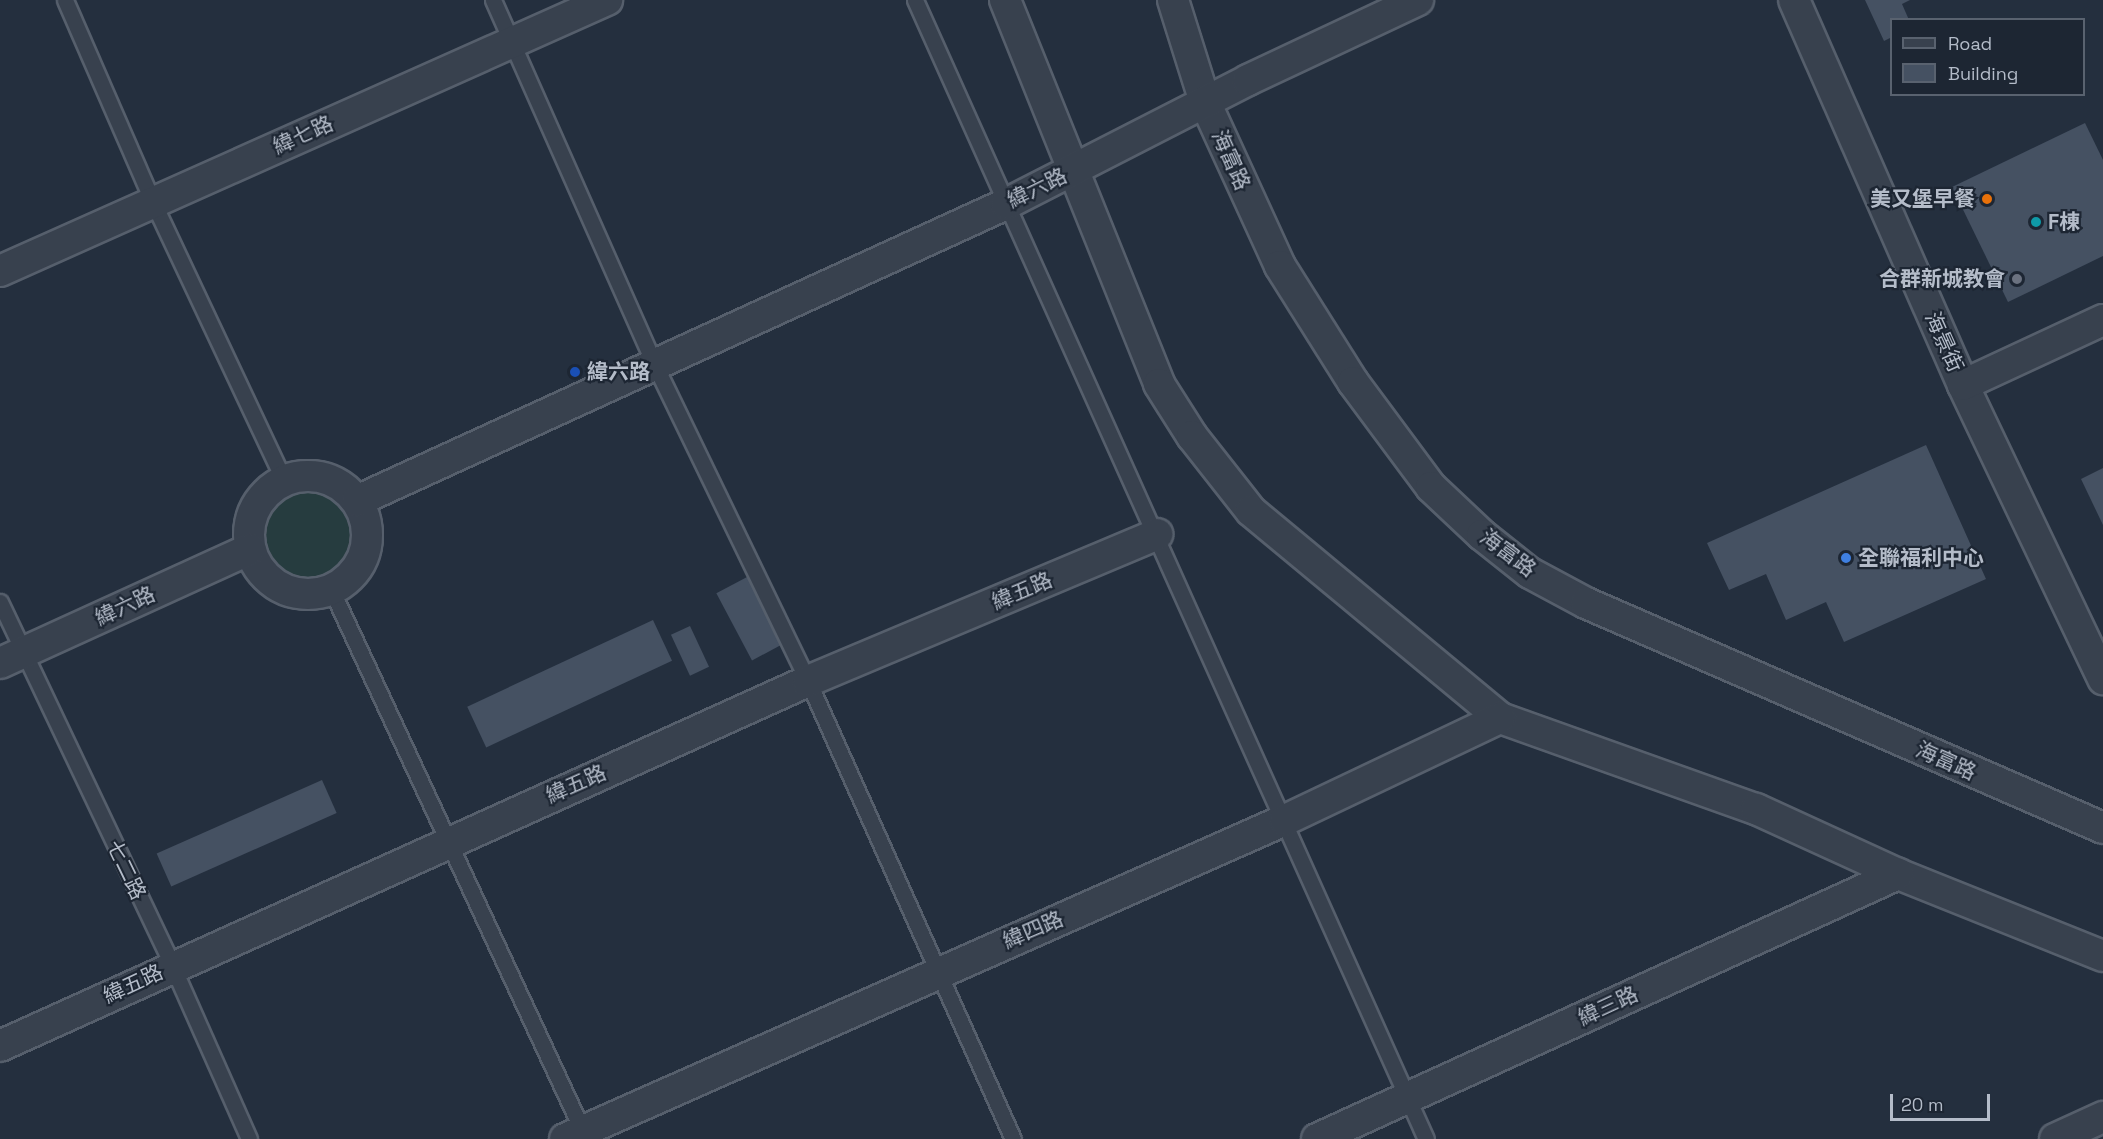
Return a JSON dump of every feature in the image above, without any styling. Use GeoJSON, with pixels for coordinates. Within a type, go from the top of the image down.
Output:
{"type":"FeatureCollection","features":[{"type":"Feature","properties":{"kind":"street","name":"緯七路"},"geometry":{"type":"LineString","coordinates":[[0,271],[607,0]]}},
{"type":"Feature","properties":{"kind":"street"},"geometry":{"type":"LineString","coordinates":[[1005,0],[1072,172],[1159,384],[1192,436],[1251,511],[1500,718],[1756,809],[1898,874],[2103,956]]}},
{"type":"Feature","properties":{"kind":"street","name":"海富路"},"geometry":{"type":"LineString","coordinates":[[1173,0],[1205,102],[1280,266],[1353,382],[1431,487],[1482,536],[1530,573],[1586,603],[2103,828]]}},
{"type":"Feature","properties":{"kind":"street","name":"緯六路"},"geometry":{"type":"LineString","coordinates":[[357,501],[1006,204],[1205,102],[1418,0]]}},
{"type":"Feature","properties":{"kind":"street","name":"海景街"},"geometry":{"type":"LineString","coordinates":[[1794,0],[1963,385],[2103,677]]}},
{"type":"Feature","properties":{"kind":"street"},"geometry":{"type":"LineString","coordinates":[[1963,385],[2103,320]]}},
{"type":"Feature","properties":{"kind":"street"},"geometry":{"type":"LineString","coordinates":[[312,476],[330,480],[357,501],[366,523],[363,557],[353,573],[331,589],[304,594],[278,586],[264,575],[250,549],[248,531],[255,508],[264,495],[284,481],[312,476]]}},
{"type":"Feature","properties":{"kind":"street","name":"緯五路"},"geometry":{"type":"LineString","coordinates":[[0,1046],[172,965],[808,681],[1157,534]]}},
{"type":"Feature","properties":{"kind":"street","name":"緯六路"},"geometry":{"type":"LineString","coordinates":[[11,658],[250,549]]}},
{"type":"Feature","properties":{"kind":"street","name":"緯四路"},"geometry":{"type":"LineString","coordinates":[[578,1136],[937,971],[1285,820],[1500,718]]}},
{"type":"Feature","properties":{"kind":"street","name":"緯三路"},"geometry":{"type":"LineString","coordinates":[[1317,1139],[1898,874]]}},
{"type":"Feature","properties":{"kind":"street"},"geometry":{"type":"LineString","coordinates":[[2067,1136],[2103,1117]]}},
{"type":"Feature","properties":{"kind":"lane"},"geometry":{"type":"LineString","coordinates":[[65,0],[153,202],[284,481]]}},
{"type":"Feature","properties":{"kind":"lane"},"geometry":{"type":"LineString","coordinates":[[493,0],[655,364],[808,681],[1013,1139]]}},
{"type":"Feature","properties":{"kind":"lane"},"geometry":{"type":"LineString","coordinates":[[915,0],[1157,534],[1426,1139]]}},
{"type":"Feature","properties":{"kind":"lane"},"geometry":{"type":"LineString","coordinates":[[331,589],[448,842],[578,1136]]}},
{"type":"Feature","properties":{"kind":"lane","name":"七二路"},"geometry":{"type":"LineString","coordinates":[[0,602],[11,658],[172,965],[249,1139]]}},
{"type":"Feature","properties":{"kind":"green space"},"geometry":{"type":"Polygon","coordinates":[[[305,483],[325,487],[341,498],[352,514],[356,534],[352,554],[341,570],[325,581],[305,585],[285,581],[269,570],[258,554],[254,534],[258,514],[269,498],[285,487],[305,483]]]}},
{"type":"Feature","properties":{"kind":"building"},"geometry":{"type":"Polygon","coordinates":[[[1865,0],[1910,0],[1902,4],[1908,18],[1890,18],[1890,38],[1884,41],[1865,0]]]}},
{"type":"Feature","properties":{"kind":"building","name":"F棟"},"geometry":{"type":"Polygon","coordinates":[[[2085,123],[2103,160],[2103,256],[2008,302],[1952,187],[2085,123]]]}},
{"type":"Feature","properties":{"kind":"building","name":"全聯福利中心"},"geometry":{"type":"Polygon","coordinates":[[[1926,445],[1986,579],[1844,642],[1826,602],[1786,620],[1766,574],[1729,590],[1707,543],[1926,445]]]}},
{"type":"Feature","properties":{"kind":"building"},"geometry":{"type":"Polygon","coordinates":[[[2103,468],[2103,525],[2081,479],[2103,468]]]}},
{"type":"Feature","properties":{"kind":"building"},"geometry":{"type":"Polygon","coordinates":[[[749,576],[785,643],[752,660],[716,593],[749,576]]]}},
{"type":"Feature","properties":{"kind":"building"},"geometry":{"type":"Polygon","coordinates":[[[653,620],[672,661],[486,747],[467,707],[653,620]]]}},
{"type":"Feature","properties":{"kind":"building"},"geometry":{"type":"Polygon","coordinates":[[[690,626],[709,667],[690,676],[671,635],[690,626]]]}},
{"type":"Feature","properties":{"kind":"building"},"geometry":{"type":"Polygon","coordinates":[[[322,780],[337,813],[171,887],[157,854],[322,780]]]}},
{"type":"Feature","properties":{"kind":"place","name":"美又堡早餐"},"geometry":{"type":"Point","coordinates":[1987,199]}},
{"type":"Feature","properties":{"kind":"place","name":"F棟"},"geometry":{"type":"Point","coordinates":[2036,222]}},
{"type":"Feature","properties":{"kind":"place","name":"合群新城教會"},"geometry":{"type":"Point","coordinates":[2017,279]}},
{"type":"Feature","properties":{"kind":"place","name":"緯六路"},"geometry":{"type":"Point","coordinates":[575,372]}},
{"type":"Feature","properties":{"kind":"place","name":"全聯福利中心"},"geometry":{"type":"Point","coordinates":[1846,558]}}]}
